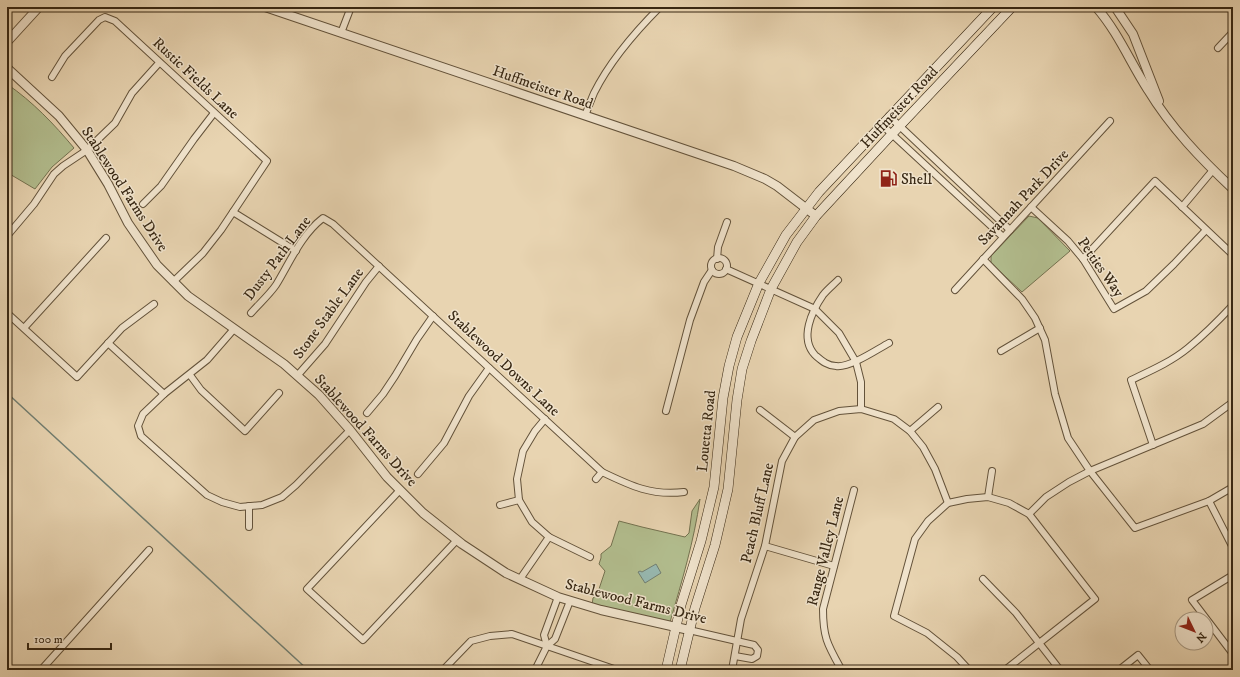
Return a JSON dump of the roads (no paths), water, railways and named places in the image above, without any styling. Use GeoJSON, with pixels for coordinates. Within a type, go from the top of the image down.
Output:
{"type":"FeatureCollection","features":[{"type":"Feature","properties":{"kind":"main road","name":"Huffmeister Road"},"geometry":{"type":"LineString","coordinates":[[806,208],[881,124],[993,7]]}},
{"type":"Feature","properties":{"kind":"main road","name":"Huffmeister Road"},"geometry":{"type":"LineString","coordinates":[[816,216],[1012,7]]}},
{"type":"Feature","properties":{"kind":"main road","name":"Louetta Road"},"geometry":{"type":"LineString","coordinates":[[666,670],[676,626],[709,514],[714,487],[723,398],[729,366],[737,337],[758,283],[786,235],[806,208]]}},
{"type":"Feature","properties":{"kind":"main road","name":"Louetta Road"},"geometry":{"type":"LineString","coordinates":[[680,670],[689,630],[722,517],[728,489],[737,400],[742,369],[750,341],[771,289],[797,242],[816,216]]}},
{"type":"Feature","properties":{"kind":"main road"},"geometry":{"type":"LineString","coordinates":[[723,398],[737,400]]}},
{"type":"Feature","properties":{"kind":"main road"},"geometry":{"type":"LineString","coordinates":[[709,514],[722,517]]}},
{"type":"Feature","properties":{"kind":"street"},"geometry":{"type":"LineString","coordinates":[[7,42],[39,7]]}},
{"type":"Feature","properties":{"kind":"street","name":"Huffmeister Road"},"geometry":{"type":"LineString","coordinates":[[265,7],[753,174],[777,186],[816,216]]}},
{"type":"Feature","properties":{"kind":"street"},"geometry":{"type":"LineString","coordinates":[[340,33],[351,7]]}},
{"type":"Feature","properties":{"kind":"street"},"geometry":{"type":"LineString","coordinates":[[585,116],[594,93],[609,68],[641,26],[660,7]]}},
{"type":"Feature","properties":{"kind":"street"},"geometry":{"type":"LineString","coordinates":[[1096,7],[1123,45],[1147,88],[1168,119],[1189,146],[1233,189]]}},
{"type":"Feature","properties":{"kind":"street"},"geometry":{"type":"LineString","coordinates":[[1115,7],[1133,34],[1157,96],[1168,119]]}},
{"type":"Feature","properties":{"kind":"street"},"geometry":{"type":"LineString","coordinates":[[1109,24],[1122,16]]}},
{"type":"Feature","properties":{"kind":"street","name":"Rustic Fields Lane"},"geometry":{"type":"LineString","coordinates":[[52,77],[66,56],[100,20],[105,17],[115,22],[267,161],[233,212]]}},
{"type":"Feature","properties":{"kind":"street"},"geometry":{"type":"LineString","coordinates":[[1218,48],[1233,32]]}},
{"type":"Feature","properties":{"kind":"street"},"geometry":{"type":"LineString","coordinates":[[7,236],[34,204],[54,174],[87,150],[114,122],[132,93],[159,63]]}},
{"type":"Feature","properties":{"kind":"street","name":"Stablewood Farms Drive"},"geometry":{"type":"LineString","coordinates":[[7,68],[60,116],[87,150],[108,184],[128,223],[157,265],[188,296],[284,364],[319,394],[387,477],[423,513],[457,540],[506,573],[558,597],[601,610],[737,640],[754,645],[758,650],[757,656],[752,659],[735,656]]}},
{"type":"Feature","properties":{"kind":"street"},"geometry":{"type":"LineString","coordinates":[[143,204],[161,186],[214,113]]}},
{"type":"Feature","properties":{"kind":"street"},"geometry":{"type":"LineString","coordinates":[[889,116],[1010,230]]}},
{"type":"Feature","properties":{"kind":"street","name":"Savannah Park Drive"},"geometry":{"type":"LineString","coordinates":[[955,290],[1110,121]]}},
{"type":"Feature","properties":{"kind":"street"},"geometry":{"type":"LineString","coordinates":[[881,124],[947,183],[1003,237]]}},
{"type":"Feature","properties":{"kind":"street"},"geometry":{"type":"LineString","coordinates":[[1182,206],[1213,170]]}},
{"type":"Feature","properties":{"kind":"street"},"geometry":{"type":"LineString","coordinates":[[947,183],[953,176]]}},
{"type":"Feature","properties":{"kind":"street"},"geometry":{"type":"LineString","coordinates":[[1083,259],[1155,181],[1233,255]]}},
{"type":"Feature","properties":{"kind":"street","name":"Petties Way"},"geometry":{"type":"LineString","coordinates":[[1031,207],[1068,242],[1083,259],[1114,309],[1146,291],[1206,230]]}},
{"type":"Feature","properties":{"kind":"street"},"geometry":{"type":"LineString","coordinates":[[173,282],[203,253],[233,212],[296,251]]}},
{"type":"Feature","properties":{"kind":"street","name":"Dusty Path Lane"},"geometry":{"type":"LineString","coordinates":[[251,313],[274,287],[314,225],[323,218]]}},
{"type":"Feature","properties":{"kind":"street","name":"Stablewood Downs Lane"},"geometry":{"type":"LineString","coordinates":[[323,218],[332,224],[379,266],[602,472],[631,486],[648,491],[675,493],[684,492]]}},
{"type":"Feature","properties":{"kind":"street"},"geometry":{"type":"LineString","coordinates":[[666,411],[690,320],[704,282],[712,270],[712,263],[717,258],[718,247],[727,222]]}},
{"type":"Feature","properties":{"kind":"street"},"geometry":{"type":"LineString","coordinates":[[24,328],[106,238]]}},
{"type":"Feature","properties":{"kind":"street"},"geometry":{"type":"LineString","coordinates":[[712,270],[719,274],[726,269],[727,266],[724,260],[717,258]]}},
{"type":"Feature","properties":{"kind":"street"},"geometry":{"type":"LineString","coordinates":[[983,259],[1022,299],[1035,318],[1045,340],[1055,394],[1068,438],[1090,471],[1135,528],[1209,501],[1233,487]]}},
{"type":"Feature","properties":{"kind":"street","name":"Stone Stable Lane"},"geometry":{"type":"LineString","coordinates":[[297,376],[325,344],[366,282],[379,266]]}},
{"type":"Feature","properties":{"kind":"street"},"geometry":{"type":"LineString","coordinates":[[726,269],[815,309],[839,333],[856,362],[861,382],[861,409],[894,419],[910,431],[923,447],[935,469],[948,503]]}},
{"type":"Feature","properties":{"kind":"street"},"geometry":{"type":"LineString","coordinates":[[838,280],[823,295],[810,320],[807,336],[812,351],[822,362],[836,367],[856,362],[889,343]]}},
{"type":"Feature","properties":{"kind":"street"},"geometry":{"type":"LineString","coordinates":[[7,313],[77,377],[122,328],[154,304]]}},
{"type":"Feature","properties":{"kind":"street"},"geometry":{"type":"LineString","coordinates":[[1153,445],[1131,380],[1157,368],[1187,349],[1214,326],[1233,305]]}},
{"type":"Feature","properties":{"kind":"street"},"geometry":{"type":"LineString","coordinates":[[367,413],[383,394],[416,339],[433,316]]}},
{"type":"Feature","properties":{"kind":"street"},"geometry":{"type":"LineString","coordinates":[[1001,351],[1040,328]]}},
{"type":"Feature","properties":{"kind":"street"},"geometry":{"type":"LineString","coordinates":[[234,329],[207,360],[164,394],[143,414],[138,426],[141,436],[207,495],[222,502],[240,507],[262,505],[282,497],[296,485],[350,430]]}},
{"type":"Feature","properties":{"kind":"street"},"geometry":{"type":"LineString","coordinates":[[108,343],[164,394]]}},
{"type":"Feature","properties":{"kind":"street"},"geometry":{"type":"LineString","coordinates":[[418,474],[444,443],[468,396],[489,368]]}},
{"type":"Feature","properties":{"kind":"street"},"geometry":{"type":"LineString","coordinates":[[190,374],[201,390],[245,431],[279,393]]}},
{"type":"Feature","properties":{"kind":"street"},"geometry":{"type":"LineString","coordinates":[[1029,514],[1046,497],[1069,482],[1090,471],[1203,424],[1233,402]]}},
{"type":"Feature","properties":{"kind":"street"},"geometry":{"type":"LineString","coordinates":[[910,431],[938,407]]}},
{"type":"Feature","properties":{"kind":"street","name":"Peach Bluff Lane"},"geometry":{"type":"LineString","coordinates":[[732,670],[741,619],[765,546],[782,461],[795,438],[814,420],[839,411],[861,409]]}},
{"type":"Feature","properties":{"kind":"street"},"geometry":{"type":"LineString","coordinates":[[760,410],[795,438]]}},
{"type":"Feature","properties":{"kind":"street"},"geometry":{"type":"LineString","coordinates":[[545,419],[535,430],[523,452],[518,479],[519,500],[532,522],[548,537],[590,557]]}},
{"type":"Feature","properties":{"kind":"street"},"geometry":{"type":"LineString","coordinates":[[988,496],[992,471]]}},
{"type":"Feature","properties":{"kind":"street"},"geometry":{"type":"LineString","coordinates":[[596,479],[602,472]]}},
{"type":"Feature","properties":{"kind":"street"},"geometry":{"type":"LineString","coordinates":[[400,490],[307,588],[363,640],[457,540]]}},
{"type":"Feature","properties":{"kind":"street","name":"Range Valley Lane"},"geometry":{"type":"LineString","coordinates":[[840,669],[827,642],[823,625],[823,609],[854,490]]}},
{"type":"Feature","properties":{"kind":"street"},"geometry":{"type":"LineString","coordinates":[[969,670],[957,657],[927,633],[894,616],[915,539],[928,521],[948,503],[988,496],[1009,503],[1029,514],[1095,599],[1004,670]]}},
{"type":"Feature","properties":{"kind":"street"},"geometry":{"type":"LineString","coordinates":[[500,505],[519,500]]}},
{"type":"Feature","properties":{"kind":"street"},"geometry":{"type":"LineString","coordinates":[[1209,501],[1233,548]]}},
{"type":"Feature","properties":{"kind":"street"},"geometry":{"type":"LineString","coordinates":[[248,506],[249,527]]}},
{"type":"Feature","properties":{"kind":"street"},"geometry":{"type":"LineString","coordinates":[[520,579],[548,537]]}},
{"type":"Feature","properties":{"kind":"street"},"geometry":{"type":"LineString","coordinates":[[765,546],[834,566]]}},
{"type":"Feature","properties":{"kind":"street"},"geometry":{"type":"LineString","coordinates":[[41,670],[149,550]]}},
{"type":"Feature","properties":{"kind":"street"},"geometry":{"type":"LineString","coordinates":[[1233,575],[1192,600],[1233,654]]}},
{"type":"Feature","properties":{"kind":"street"},"geometry":{"type":"LineString","coordinates":[[983,579],[1016,613],[1060,670]]}},
{"type":"Feature","properties":{"kind":"street"},"geometry":{"type":"LineString","coordinates":[[546,646],[544,634],[558,597]]}},
{"type":"Feature","properties":{"kind":"street"},"geometry":{"type":"LineString","coordinates":[[536,668],[546,646],[555,639],[570,601]]}},
{"type":"Feature","properties":{"kind":"street"},"geometry":{"type":"LineString","coordinates":[[443,670],[471,642],[490,636],[512,634],[617,670]]}},
{"type":"Feature","properties":{"kind":"street"},"geometry":{"type":"LineString","coordinates":[[1119,670],[1138,655],[1150,670]]}},
{"type":"Feature","properties":{"kind":"water"},"geometry":{"type":"Polygon","coordinates":[[[656,564],[661,573],[645,583],[638,572],[642,572],[656,564]]]}},
{"type":"Feature","properties":{"kind":"waterway"},"geometry":{"type":"LineString","coordinates":[[7,393],[308,670]]}},
{"type":"Feature","properties":{"kind":"place","name":"Shell"},"geometry":{"type":"Point","coordinates":[888,179]}}]}
